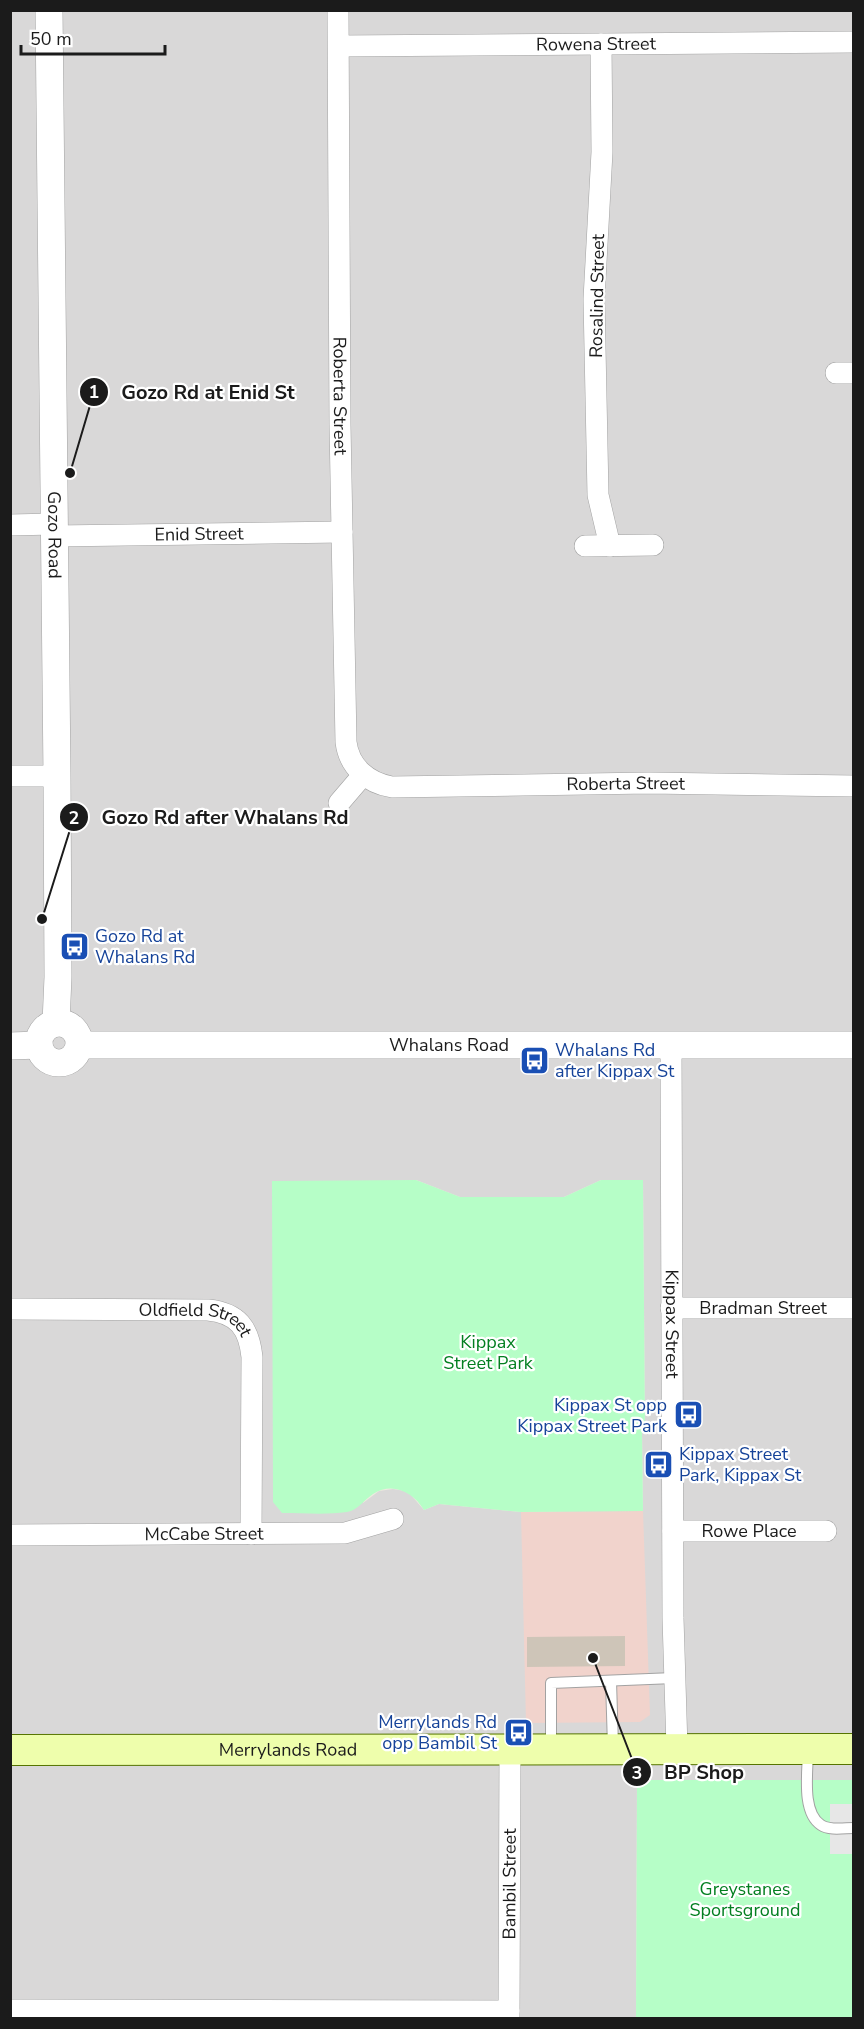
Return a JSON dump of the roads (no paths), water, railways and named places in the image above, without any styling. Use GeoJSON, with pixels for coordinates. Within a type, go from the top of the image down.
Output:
{"type":"FeatureCollection","features":[{"type":"Feature","properties":{"kind":"main road","name":"Merrylands Road"},"geometry":{"type":"LineString","coordinates":[[10,1750],[854,1749]]}},
{"type":"Feature","properties":{"kind":"street","name":"Gozo Road"},"geometry":{"type":"LineString","coordinates":[[49,10],[57,776],[58,977],[56,1023]]}},
{"type":"Feature","properties":{"kind":"street","name":"Roberta Street"},"geometry":{"type":"LineString","coordinates":[[338,10],[342,532],[346,742],[352,762],[363,775],[376,783],[392,787],[649,783],[854,786]]}},
{"type":"Feature","properties":{"kind":"street","name":"Rowena Street"},"geometry":{"type":"LineString","coordinates":[[340,46],[854,42]]}},
{"type":"Feature","properties":{"kind":"street","name":"Rosalind Street"},"geometry":{"type":"LineString","coordinates":[[601,44],[602,152],[595,311],[598,495],[610,546]]}},
{"type":"Feature","properties":{"kind":"street","name":"Enid Street"},"geometry":{"type":"LineString","coordinates":[[10,525],[55,530],[342,532]]}},
{"type":"Feature","properties":{"kind":"street"},"geometry":{"type":"LineString","coordinates":[[585,546],[653,545]]}},
{"type":"Feature","properties":{"kind":"street"},"geometry":{"type":"LineString","coordinates":[[339,803],[363,775]]}},
{"type":"Feature","properties":{"kind":"street"},"geometry":{"type":"LineString","coordinates":[[10,776],[57,776]]}},
{"type":"Feature","properties":{"kind":"street"},"geometry":{"type":"LineString","coordinates":[[56,1023],[65,1023],[74,1028],[80,1045],[77,1054],[72,1059],[59,1063],[46,1059],[39,1045],[42,1031],[48,1025],[56,1023]]}},
{"type":"Feature","properties":{"kind":"street","name":"Kippax Street"},"geometry":{"type":"LineString","coordinates":[[671,1044],[676,1749]]}},
{"type":"Feature","properties":{"kind":"street"},"geometry":{"type":"LineString","coordinates":[[10,1046],[39,1045]]}},
{"type":"Feature","properties":{"kind":"street","name":"Whalans Road"},"geometry":{"type":"LineString","coordinates":[[80,1045],[854,1045]]}},
{"type":"Feature","properties":{"kind":"street","name":"Bradman Street"},"geometry":{"type":"LineString","coordinates":[[672,1308],[854,1308]]}},
{"type":"Feature","properties":{"kind":"street","name":"Oldfield Street"},"geometry":{"type":"LineString","coordinates":[[10,1309],[208,1310],[220,1311],[238,1321],[248,1334],[252,1357],[250,1534]]}},
{"type":"Feature","properties":{"kind":"street","name":"McCabe Street"},"geometry":{"type":"LineString","coordinates":[[10,1535],[345,1533],[393,1519]]}},
{"type":"Feature","properties":{"kind":"street","name":"Rowe Place"},"geometry":{"type":"LineString","coordinates":[[673,1531],[826,1531]]}},
{"type":"Feature","properties":{"kind":"street","name":"Bambil Street"},"geometry":{"type":"LineString","coordinates":[[509,2015],[510,1749]]}},
{"type":"Feature","properties":{"kind":"street"},"geometry":{"type":"LineString","coordinates":[[10,2010],[509,2015]]}},
{"type":"Feature","properties":{"kind":"lane"},"geometry":{"type":"LineString","coordinates":[[551,1749],[551,1683],[674,1678]]}},
{"type":"Feature","properties":{"kind":"lane"},"geometry":{"type":"LineString","coordinates":[[611,1681],[613,1748]]}},
{"type":"Feature","properties":{"kind":"lane"},"geometry":{"type":"LineString","coordinates":[[808,1749],[808,1809],[820,1825],[831,1829],[854,1828]]}},
{"type":"Feature","properties":{"kind":"place","name":"Gozo Rd at Enid St"},"geometry":{"type":"Point","coordinates":[70,473]}},
{"type":"Feature","properties":{"kind":"place","name":"Gozo Rd after Whalans Rd"},"geometry":{"type":"Point","coordinates":[42,919]}},
{"type":"Feature","properties":{"kind":"place","name":"Gozo Rd at Whalans Rd"},"geometry":{"type":"Point","coordinates":[74,946]}},
{"type":"Feature","properties":{"kind":"place","name":"Whalans Rd after Kippax St"},"geometry":{"type":"Point","coordinates":[534,1060]}},
{"type":"Feature","properties":{"kind":"place","name":"Kippax St opp Kippax Street Park"},"geometry":{"type":"Point","coordinates":[688,1415]}},
{"type":"Feature","properties":{"kind":"place","name":"Kippax Street Park, Kippax St"},"geometry":{"type":"Point","coordinates":[658,1464]}},
{"type":"Feature","properties":{"kind":"place","name":"BP Shop"},"geometry":{"type":"Point","coordinates":[593,1658]}},
{"type":"Feature","properties":{"kind":"place","name":"Merrylands Rd opp Bambil St"},"geometry":{"type":"Point","coordinates":[518,1732]}},
{"type":"Feature","properties":{"kind":"park label","name":"Kippax Street Park"},"geometry":{"type":"Point","coordinates":[488,1352]}},
{"type":"Feature","properties":{"kind":"park label","name":"Greystanes Sportsground"},"geometry":{"type":"Point","coordinates":[745,1899]}}]}
